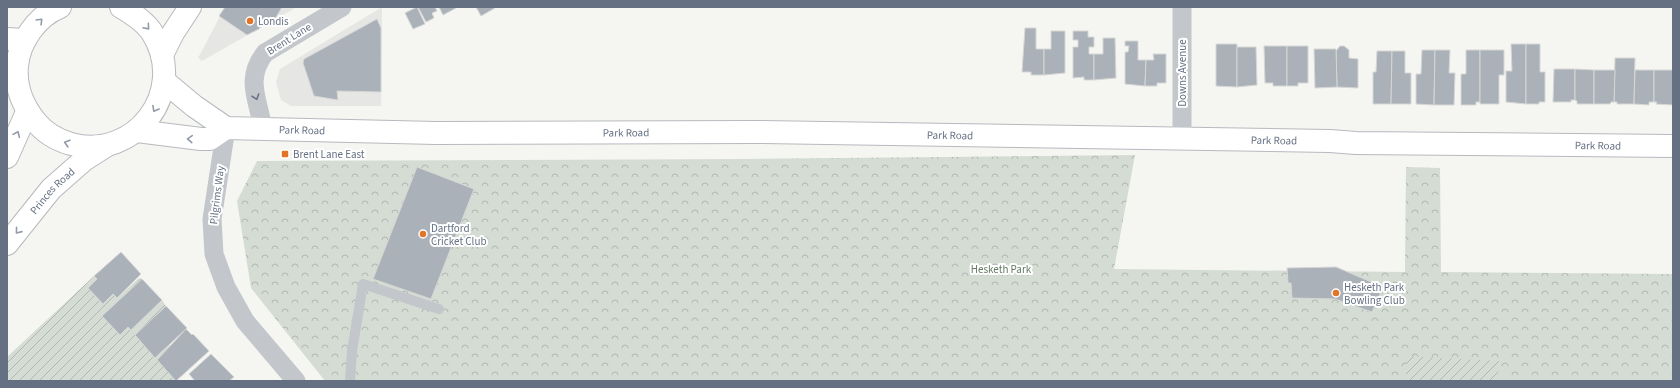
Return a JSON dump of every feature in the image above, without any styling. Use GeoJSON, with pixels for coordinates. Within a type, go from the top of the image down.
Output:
{"type":"FeatureCollection","features":[{"type":"Feature","properties":{"kind":"main road"},"geometry":{"type":"LineString","coordinates":[[60,7],[40,19],[16,39],[17,65],[12,80],[19,92],[27,112],[42,129],[61,141],[83,147],[106,146],[122,140],[137,131],[155,109],[161,96],[164,81],[162,55],[153,34],[138,17],[121,7]]}},
{"type":"Feature","properties":{"kind":"main road"},"geometry":{"type":"LineString","coordinates":[[162,55],[173,33],[190,7]]}},
{"type":"Feature","properties":{"kind":"main road"},"geometry":{"type":"LineString","coordinates":[[137,131],[210,139],[226,128],[194,106],[164,81]]}},
{"type":"Feature","properties":{"kind":"main road"},"geometry":{"type":"LineString","coordinates":[[7,157],[27,112]]}},
{"type":"Feature","properties":{"kind":"main road","name":"Park Road"},"geometry":{"type":"LineString","coordinates":[[226,128],[463,133],[757,132],[1330,141],[1356,143],[1673,146]]}},
{"type":"Feature","properties":{"kind":"main road","name":"Princes Road"},"geometry":{"type":"LineString","coordinates":[[7,244],[51,189],[84,160],[106,146]]}},
{"type":"Feature","properties":{"kind":"street","name":"Brent Lane"},"geometry":{"type":"LineString","coordinates":[[264,130],[261,112],[253,91],[256,64],[265,53],[342,7]]}},
{"type":"Feature","properties":{"kind":"street","name":"Downs Avenue"},"geometry":{"type":"LineString","coordinates":[[1182,7],[1182,139]]}},
{"type":"Feature","properties":{"kind":"street","name":"Pilgrims Way"},"geometry":{"type":"LineString","coordinates":[[226,128],[212,219],[214,254],[226,286],[245,321],[296,381]]}},
{"type":"Feature","properties":{"kind":"lane"},"geometry":{"type":"LineString","coordinates":[[350,381],[352,351],[363,284],[439,309]]}},
{"type":"Feature","properties":{"kind":"shaded area"},"geometry":{"type":"Polygon","coordinates":[[[225,7],[297,7],[202,61],[198,58],[225,7]]]}},
{"type":"Feature","properties":{"kind":"shaded area"},"geometry":{"type":"Polygon","coordinates":[[[382,7],[381,106],[291,106],[281,100],[276,82],[280,69],[382,7]]]}},
{"type":"Feature","properties":{"kind":"green space","name":"Hesketh Park"},"geometry":{"type":"Polygon","coordinates":[[[1135,155],[1114,269],[1405,272],[1406,167],[1440,168],[1441,272],[1673,274],[1673,381],[325,381],[251,288],[237,201],[257,161],[748,159],[1135,155]]]}},
{"type":"Feature","properties":{"kind":"green space"},"geometry":{"type":"Polygon","coordinates":[[[94,276],[97,279],[88,288],[103,304],[113,294],[117,298],[139,278],[142,279],[103,316],[120,335],[128,327],[131,329],[162,300],[166,306],[135,335],[155,358],[170,345],[171,347],[157,360],[176,381],[7,381],[7,357],[94,276]]]}},
{"type":"Feature","properties":{"kind":"green space"},"geometry":{"type":"Polygon","coordinates":[[[1406,356],[1499,361],[1498,381],[1406,381],[1406,356]]]}},
{"type":"Feature","properties":{"kind":"building","name":"Londis"},"geometry":{"type":"Polygon","coordinates":[[[225,7],[282,7],[274,21],[268,24],[264,21],[259,29],[247,35],[219,16],[225,7]]]}},
{"type":"Feature","properties":{"kind":"building"},"geometry":{"type":"Polygon","coordinates":[[[417,7],[425,24],[413,29],[405,13],[417,7]]]}},
{"type":"Feature","properties":{"kind":"building"},"geometry":{"type":"Polygon","coordinates":[[[418,7],[435,7],[437,11],[432,13],[434,18],[426,22],[418,7]]]}},
{"type":"Feature","properties":{"kind":"building"},"geometry":{"type":"Polygon","coordinates":[[[439,7],[458,7],[443,15],[439,7]]]}},
{"type":"Feature","properties":{"kind":"building"},"geometry":{"type":"Polygon","coordinates":[[[476,7],[494,7],[495,8],[481,16],[476,7]]]}},
{"type":"Feature","properties":{"kind":"building"},"geometry":{"type":"Polygon","coordinates":[[[377,19],[381,28],[381,92],[337,91],[338,100],[314,96],[303,63],[304,59],[377,19]]]}},
{"type":"Feature","properties":{"kind":"building"},"geometry":{"type":"Polygon","coordinates":[[[1025,28],[1036,28],[1036,49],[1044,49],[1044,75],[1031,75],[1031,72],[1022,72],[1025,28]]]}},
{"type":"Feature","properties":{"kind":"building"},"geometry":{"type":"Polygon","coordinates":[[[1051,31],[1065,31],[1065,73],[1044,75],[1044,49],[1051,49],[1051,31]]]}},
{"type":"Feature","properties":{"kind":"building"},"geometry":{"type":"Polygon","coordinates":[[[1073,31],[1088,31],[1088,37],[1094,37],[1094,47],[1089,47],[1089,54],[1094,54],[1094,80],[1084,80],[1084,77],[1073,78],[1073,47],[1078,47],[1078,40],[1073,40],[1073,31]]]}},
{"type":"Feature","properties":{"kind":"building"},"geometry":{"type":"Polygon","coordinates":[[[1103,38],[1115,38],[1116,78],[1094,80],[1094,54],[1103,54],[1103,38]]]}},
{"type":"Feature","properties":{"kind":"building"},"geometry":{"type":"Polygon","coordinates":[[[1125,41],[1138,41],[1138,60],[1146,60],[1145,86],[1125,84],[1125,52],[1128,52],[1129,46],[1125,46],[1125,41]]]}},
{"type":"Feature","properties":{"kind":"building"},"geometry":{"type":"Polygon","coordinates":[[[1216,44],[1237,44],[1237,87],[1216,86],[1216,44]]]}},
{"type":"Feature","properties":{"kind":"building"},"geometry":{"type":"Polygon","coordinates":[[[1511,44],[1526,44],[1526,104],[1506,102],[1506,71],[1512,71],[1511,44]]]}},
{"type":"Feature","properties":{"kind":"building"},"geometry":{"type":"Polygon","coordinates":[[[1526,44],[1540,44],[1540,72],[1545,72],[1545,102],[1539,102],[1539,104],[1526,104],[1526,44]]]}},
{"type":"Feature","properties":{"kind":"building"},"geometry":{"type":"Polygon","coordinates":[[[1264,46],[1287,46],[1287,86],[1273,86],[1273,83],[1265,83],[1264,46]]]}},
{"type":"Feature","properties":{"kind":"building"},"geometry":{"type":"Polygon","coordinates":[[[1287,46],[1308,46],[1308,83],[1298,83],[1298,86],[1287,86],[1287,46]]]}},
{"type":"Feature","properties":{"kind":"building"},"geometry":{"type":"Polygon","coordinates":[[[1340,46],[1344,46],[1349,50],[1349,58],[1358,59],[1358,88],[1337,87],[1336,51],[1340,46]]]}},
{"type":"Feature","properties":{"kind":"building"},"geometry":{"type":"Polygon","coordinates":[[[1237,47],[1256,47],[1257,85],[1237,87],[1237,47]]]}},
{"type":"Feature","properties":{"kind":"building"},"geometry":{"type":"Polygon","coordinates":[[[1314,49],[1336,49],[1337,87],[1315,88],[1314,49]]]}},
{"type":"Feature","properties":{"kind":"building"},"geometry":{"type":"Polygon","coordinates":[[[1422,50],[1435,50],[1434,105],[1416,104],[1416,74],[1421,74],[1422,50]]]}},
{"type":"Feature","properties":{"kind":"building"},"geometry":{"type":"Polygon","coordinates":[[[1435,50],[1450,50],[1449,73],[1455,73],[1454,105],[1434,105],[1435,50]]]}},
{"type":"Feature","properties":{"kind":"building"},"geometry":{"type":"Polygon","coordinates":[[[1466,50],[1480,50],[1480,102],[1476,102],[1476,105],[1461,105],[1461,74],[1466,74],[1466,50]]]}},
{"type":"Feature","properties":{"kind":"building"},"geometry":{"type":"Polygon","coordinates":[[[1480,50],[1504,50],[1504,75],[1499,75],[1499,104],[1480,104],[1480,50]]]}},
{"type":"Feature","properties":{"kind":"building"},"geometry":{"type":"Polygon","coordinates":[[[1377,51],[1392,51],[1391,104],[1373,104],[1373,72],[1376,72],[1377,51]]]}},
{"type":"Feature","properties":{"kind":"building"},"geometry":{"type":"Polygon","coordinates":[[[1392,51],[1405,51],[1405,73],[1411,73],[1411,104],[1391,104],[1392,51]]]}},
{"type":"Feature","properties":{"kind":"building"},"geometry":{"type":"Polygon","coordinates":[[[1153,54],[1166,54],[1166,83],[1157,83],[1157,86],[1145,86],[1146,60],[1154,60],[1153,54]]]}},
{"type":"Feature","properties":{"kind":"building"},"geometry":{"type":"Polygon","coordinates":[[[1615,58],[1635,58],[1634,104],[1617,104],[1617,102],[1614,102],[1615,58]]]}},
{"type":"Feature","properties":{"kind":"building"},"geometry":{"type":"Polygon","coordinates":[[[1554,69],[1575,69],[1575,100],[1571,100],[1571,102],[1553,102],[1554,69]]]}},
{"type":"Feature","properties":{"kind":"building"},"geometry":{"type":"Polygon","coordinates":[[[1575,69],[1594,70],[1594,104],[1577,104],[1577,101],[1575,100],[1575,69]]]}},
{"type":"Feature","properties":{"kind":"building"},"geometry":{"type":"Polygon","coordinates":[[[1594,70],[1615,70],[1614,102],[1611,102],[1610,104],[1594,104],[1594,70]]]}},
{"type":"Feature","properties":{"kind":"building"},"geometry":{"type":"Polygon","coordinates":[[[1635,70],[1654,70],[1654,102],[1649,102],[1649,105],[1634,104],[1635,70]]]}},
{"type":"Feature","properties":{"kind":"building"},"geometry":{"type":"Polygon","coordinates":[[[1654,70],[1673,70],[1673,105],[1656,104],[1657,102],[1654,102],[1654,70]]]}},
{"type":"Feature","properties":{"kind":"building","name":"Dartford Cricket Club"},"geometry":{"type":"Polygon","coordinates":[[[417,167],[474,189],[431,299],[373,279],[417,167]]]}},
{"type":"Feature","properties":{"kind":"building"},"geometry":{"type":"Polygon","coordinates":[[[121,252],[141,274],[117,298],[113,294],[103,304],[88,288],[97,279],[94,276],[121,252]]]}},
{"type":"Feature","properties":{"kind":"building","name":"Hesketh Park Bowling Club"},"geometry":{"type":"Polygon","coordinates":[[[1336,267],[1383,287],[1372,312],[1335,299],[1292,298],[1291,283],[1288,283],[1287,268],[1336,267]]]}},
{"type":"Feature","properties":{"kind":"building"},"geometry":{"type":"Polygon","coordinates":[[[142,279],[162,300],[131,330],[128,327],[120,335],[102,316],[142,279]]]}},
{"type":"Feature","properties":{"kind":"building"},"geometry":{"type":"Polygon","coordinates":[[[166,306],[187,328],[155,358],[135,335],[166,306]]]}},
{"type":"Feature","properties":{"kind":"building"},"geometry":{"type":"Polygon","coordinates":[[[186,329],[192,335],[193,334],[209,351],[176,381],[157,360],[186,329]]]}},
{"type":"Feature","properties":{"kind":"building"},"geometry":{"type":"Polygon","coordinates":[[[211,354],[234,377],[229,381],[195,381],[189,374],[211,354]]]}},
{"type":"Feature","properties":{"kind":"place","name":"Londis"},"geometry":{"type":"Point","coordinates":[250,21]}},
{"type":"Feature","properties":{"kind":"place","name":"Brent Lane East"},"geometry":{"type":"Point","coordinates":[285,154]}},
{"type":"Feature","properties":{"kind":"place","name":"Dartford Cricket Club"},"geometry":{"type":"Point","coordinates":[423,234]}},
{"type":"Feature","properties":{"kind":"place","name":"Hesketh Park Bowling Club"},"geometry":{"type":"Point","coordinates":[1336,293]}}]}
